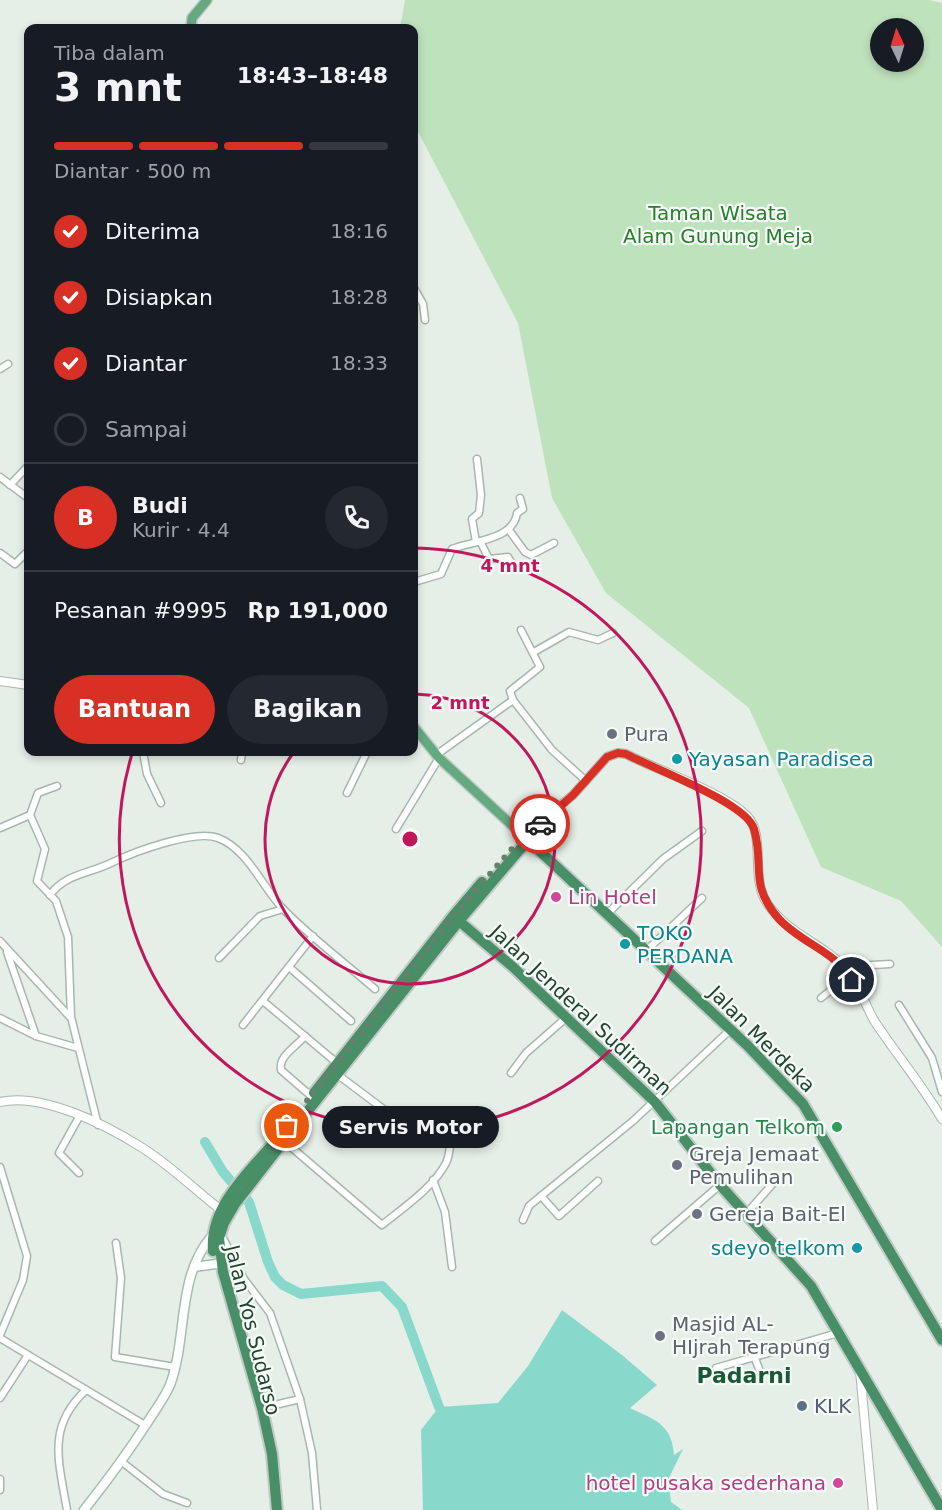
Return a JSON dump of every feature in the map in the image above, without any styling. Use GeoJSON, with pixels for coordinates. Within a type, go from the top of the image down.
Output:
{"type":"FeatureCollection","features":[{"type":"Feature","properties":{"kind":"highway","name":"Jalan Merdeka"},"geometry":{"type":"LineString","coordinates":[[526,837],[730,1030],[803,1104],[942,1340]]}},
{"type":"Feature","properties":{"kind":"highway","name":"Jalan Yos Sudarso"},"geometry":{"type":"LineString","coordinates":[[246,1184],[311,1096],[459,921],[526,837]]}},
{"type":"Feature","properties":{"kind":"highway","name":"Jalan Yos Sudarso"},"geometry":{"type":"LineString","coordinates":[[277,1510],[272,1454],[262,1408],[243,1355],[216,1264],[216,1234],[221,1210],[232,1201],[284,1141],[338,1075],[453,916],[526,837]]}},
{"type":"Feature","properties":{"kind":"highway","name":"Jalan Jenderal Sudirman"},"geometry":{"type":"LineString","coordinates":[[459,921],[567,1017],[655,1101],[720,1185],[810,1286],[860,1371],[866,1390],[940,1508]]}},
{"type":"Feature","properties":{"kind":"highway","name":"Jalan Yos Sudarso"},"geometry":{"type":"LineString","coordinates":[[232,1201],[216,1234],[263,1442],[271,1510]]}},
{"type":"Feature","properties":{"kind":"main road"},"geometry":{"type":"LineString","coordinates":[[192,24],[192,18],[207,0]]}},
{"type":"Feature","properties":{"kind":"main road"},"geometry":{"type":"LineString","coordinates":[[418,736],[437,757],[526,837]]}},
{"type":"Feature","properties":{"kind":"main road"},"geometry":{"type":"LineString","coordinates":[[84,1510],[122,1462],[167,1392],[175,1367],[183,1313],[194,1267],[216,1234]]}},
{"type":"Feature","properties":{"kind":"main road"},"geometry":{"type":"LineString","coordinates":[[194,1267],[216,1264]]}},
{"type":"Feature","properties":{"kind":"street"},"geometry":{"type":"LineString","coordinates":[[418,295],[423,304],[425,320]]}},
{"type":"Feature","properties":{"kind":"street"},"geometry":{"type":"LineString","coordinates":[[0,369],[8,364]]}},
{"type":"Feature","properties":{"kind":"street"},"geometry":{"type":"LineString","coordinates":[[477,459],[481,495],[479,513],[472,519],[478,541],[491,560],[508,556],[515,569]]}},
{"type":"Feature","properties":{"kind":"street"},"geometry":{"type":"LineString","coordinates":[[10,484],[24,470]]}},
{"type":"Feature","properties":{"kind":"street"},"geometry":{"type":"LineString","coordinates":[[0,477],[24,495]]}},
{"type":"Feature","properties":{"kind":"street"},"geometry":{"type":"LineString","coordinates":[[418,581],[441,574],[452,549],[509,530],[516,521],[517,513],[523,509],[520,498]]}},
{"type":"Feature","properties":{"kind":"street"},"geometry":{"type":"LineString","coordinates":[[509,530],[525,552],[531,555],[554,543]]}},
{"type":"Feature","properties":{"kind":"street"},"geometry":{"type":"LineString","coordinates":[[0,553],[15,564],[24,555]]}},
{"type":"Feature","properties":{"kind":"street"},"geometry":{"type":"LineString","coordinates":[[521,630],[540,667],[510,691],[513,700],[552,750],[586,781]]}},
{"type":"Feature","properties":{"kind":"street"},"geometry":{"type":"LineString","coordinates":[[534,652],[569,632],[598,640],[614,633]]}},
{"type":"Feature","properties":{"kind":"street"},"geometry":{"type":"LineString","coordinates":[[0,681],[24,684]]}},
{"type":"Feature","properties":{"kind":"street"},"geometry":{"type":"LineString","coordinates":[[396,829],[437,757],[513,700]]}},
{"type":"Feature","properties":{"kind":"street"},"geometry":{"type":"LineString","coordinates":[[526,837],[586,781],[607,757],[618,753],[626,754],[706,791],[744,814],[754,827],[758,883],[766,902],[780,920],[848,973],[875,1021],[923,1088],[942,1119]]}},
{"type":"Feature","properties":{"kind":"street"},"geometry":{"type":"LineString","coordinates":[[144,756],[147,774],[161,803]]}},
{"type":"Feature","properties":{"kind":"street"},"geometry":{"type":"LineString","coordinates":[[241,760],[242,756]]}},
{"type":"Feature","properties":{"kind":"street"},"geometry":{"type":"LineString","coordinates":[[347,793],[365,756]]}},
{"type":"Feature","properties":{"kind":"street"},"geometry":{"type":"LineString","coordinates":[[57,786],[38,793],[30,815],[45,849],[37,881],[59,907],[70,947],[71,1017],[98,1126]]}},
{"type":"Feature","properties":{"kind":"street"},"geometry":{"type":"LineString","coordinates":[[0,828],[30,815]]}},
{"type":"Feature","properties":{"kind":"street"},"geometry":{"type":"LineString","coordinates":[[607,914],[663,859],[702,831]]}},
{"type":"Feature","properties":{"kind":"street"},"geometry":{"type":"LineString","coordinates":[[51,896],[68,878],[93,872],[141,849],[211,836],[236,850],[283,909],[375,988]]}},
{"type":"Feature","properties":{"kind":"street"},"geometry":{"type":"LineString","coordinates":[[646,951],[702,898]]}},
{"type":"Feature","properties":{"kind":"street"},"geometry":{"type":"LineString","coordinates":[[219,958],[260,916],[283,909]]}},
{"type":"Feature","properties":{"kind":"street"},"geometry":{"type":"LineString","coordinates":[[243,1025],[313,936]]}},
{"type":"Feature","properties":{"kind":"street"},"geometry":{"type":"LineString","coordinates":[[0,941],[71,1017]]}},
{"type":"Feature","properties":{"kind":"street"},"geometry":{"type":"LineString","coordinates":[[6,949],[36,1036]]}},
{"type":"Feature","properties":{"kind":"street"},"geometry":{"type":"LineString","coordinates":[[821,998],[855,966],[890,964]]}},
{"type":"Feature","properties":{"kind":"street"},"geometry":{"type":"LineString","coordinates":[[289,968],[351,1020]]}},
{"type":"Feature","properties":{"kind":"street"},"geometry":{"type":"LineString","coordinates":[[263,1001],[338,1063]]}},
{"type":"Feature","properties":{"kind":"street"},"geometry":{"type":"LineString","coordinates":[[899,1005],[932,1058],[942,1092]]}},
{"type":"Feature","properties":{"kind":"street"},"geometry":{"type":"LineString","coordinates":[[0,1017],[36,1036],[78,1047]]}},
{"type":"Feature","properties":{"kind":"street"},"geometry":{"type":"LineString","coordinates":[[510,1073],[526,1053],[567,1017]]}},
{"type":"Feature","properties":{"kind":"street"},"geometry":{"type":"LineString","coordinates":[[523,1220],[529,1206],[655,1101],[730,1030]]}},
{"type":"Feature","properties":{"kind":"street"},"geometry":{"type":"LineString","coordinates":[[305,1036],[281,1059],[279,1066],[311,1096]]}},
{"type":"Feature","properties":{"kind":"street"},"geometry":{"type":"LineString","coordinates":[[938,1073],[942,1066]]}},
{"type":"Feature","properties":{"kind":"street"},"geometry":{"type":"LineString","coordinates":[[338,1075],[393,1117],[380,1135]]}},
{"type":"Feature","properties":{"kind":"street"},"geometry":{"type":"LineString","coordinates":[[0,1102],[12,1099],[34,1100],[79,1116],[147,1151],[221,1210]]}},
{"type":"Feature","properties":{"kind":"street"},"geometry":{"type":"LineString","coordinates":[[79,1116],[59,1153],[79,1173]]}},
{"type":"Feature","properties":{"kind":"street"},"geometry":{"type":"LineString","coordinates":[[284,1141],[381,1224],[433,1180],[448,1157],[451,1130]]}},
{"type":"Feature","properties":{"kind":"street"},"geometry":{"type":"LineString","coordinates":[[0,1167],[27,1256],[23,1280],[0,1336],[146,1425]]}},
{"type":"Feature","properties":{"kind":"street"},"geometry":{"type":"LineString","coordinates":[[433,1180],[445,1212],[452,1267]]}},
{"type":"Feature","properties":{"kind":"street"},"geometry":{"type":"LineString","coordinates":[[746,1214],[776,1180]]}},
{"type":"Feature","properties":{"kind":"street"},"geometry":{"type":"LineString","coordinates":[[541,1196],[559,1216],[598,1181]]}},
{"type":"Feature","properties":{"kind":"street"},"geometry":{"type":"LineString","coordinates":[[655,1241],[720,1185]]}},
{"type":"Feature","properties":{"kind":"street"},"geometry":{"type":"LineString","coordinates":[[216,1234],[244,1279],[270,1313],[300,1399],[312,1453],[317,1510]]}},
{"type":"Feature","properties":{"kind":"street"},"geometry":{"type":"LineString","coordinates":[[116,1243],[121,1278],[115,1357],[175,1367]]}},
{"type":"Feature","properties":{"kind":"street"},"geometry":{"type":"LineString","coordinates":[[716,1368],[838,1334]]}},
{"type":"Feature","properties":{"kind":"street"},"geometry":{"type":"LineString","coordinates":[[0,1398],[28,1355]]}},
{"type":"Feature","properties":{"kind":"street"},"geometry":{"type":"LineString","coordinates":[[754,1356],[761,1374]]}},
{"type":"Feature","properties":{"kind":"street"},"geometry":{"type":"LineString","coordinates":[[67,1510],[60,1464],[59,1432],[69,1407],[86,1390]]}},
{"type":"Feature","properties":{"kind":"street"},"geometry":{"type":"LineString","coordinates":[[866,1390],[873,1510]]}},
{"type":"Feature","properties":{"kind":"street"},"geometry":{"type":"LineString","coordinates":[[262,1408],[300,1399]]}},
{"type":"Feature","properties":{"kind":"street"},"geometry":{"type":"LineString","coordinates":[[122,1462],[163,1494],[187,1503]]}},
{"type":"Feature","properties":{"kind":"street"},"geometry":{"type":"LineString","coordinates":[[0,1479],[0,1490]]}},
{"type":"Feature","properties":{"kind":"green space","name":"Taman Wisata Alam Gunung Meja"},"geometry":{"type":"Polygon","coordinates":[[[405,0],[929,0],[942,3],[942,947],[901,901],[821,867],[749,708],[606,593],[552,498],[518,323],[418,132],[418,24],[401,24],[405,0]]]}},
{"type":"Feature","properties":{"kind":"water"},"geometry":{"type":"Polygon","coordinates":[[[562,1310],[622,1355],[657,1385],[630,1408],[661,1424],[670,1436],[674,1455],[683,1449],[668,1480],[671,1502],[682,1510],[423,1510],[421,1430],[439,1407],[498,1403],[528,1366],[562,1310]]]}},
{"type":"Feature","properties":{"kind":"waterway"},"geometry":{"type":"LineString","coordinates":[[205,1142],[223,1172],[249,1202],[268,1262],[275,1277],[283,1285],[301,1294],[382,1286],[402,1307],[439,1407]]}},
{"type":"Feature","properties":{"kind":"way so far"},"geometry":{"type":"LineString","coordinates":[[287,1126],[453,916],[524,835],[540,824]]}},
{"type":"Feature","properties":{"kind":"place","name":"Pura"},"geometry":{"type":"Point","coordinates":[612,734]}},
{"type":"Feature","properties":{"kind":"place","name":"Yayasan Paradisea"},"geometry":{"type":"Point","coordinates":[677,759]}},
{"type":"Feature","properties":{"kind":"place","name":"Lin Hotel"},"geometry":{"type":"Point","coordinates":[556,897]}},
{"type":"Feature","properties":{"kind":"place","name":"TOKO PERDANA"},"geometry":{"type":"Point","coordinates":[625,944]}},
{"type":"Feature","properties":{"kind":"place","name":"Servis Motor"},"geometry":{"type":"Point","coordinates":[287,1126]}},
{"type":"Feature","properties":{"kind":"place","name":"Lapangan Telkom"},"geometry":{"type":"Point","coordinates":[837,1127]}},
{"type":"Feature","properties":{"kind":"place","name":"Greja Jemaat Pemulihan"},"geometry":{"type":"Point","coordinates":[677,1165]}},
{"type":"Feature","properties":{"kind":"place","name":"Gereja Bait-El"},"geometry":{"type":"Point","coordinates":[697,1214]}},
{"type":"Feature","properties":{"kind":"place","name":"sdeyo telkom"},"geometry":{"type":"Point","coordinates":[857,1248]}},
{"type":"Feature","properties":{"kind":"place","name":"Masjid AL- HIjrah Terapung"},"geometry":{"type":"Point","coordinates":[660,1336]}},
{"type":"Feature","properties":{"kind":"place","name":"KLK"},"geometry":{"type":"Point","coordinates":[802,1406]}},
{"type":"Feature","properties":{"kind":"place","name":"hotel pusaka sederhana"},"geometry":{"type":"Point","coordinates":[838,1483]}},
{"type":"Feature","properties":{"kind":"district","name":"Padarni"},"geometry":{"type":"Point","coordinates":[744,1375]}},
{"type":"Feature","properties":{"kind":"route"},"geometry":{"type":"LineString","coordinates":[[540,824],[573,795],[612,754],[626,754],[706,791],[744,814],[754,827],[758,883],[766,902],[780,920],[800,937],[847,970],[852,980]]}}]}
